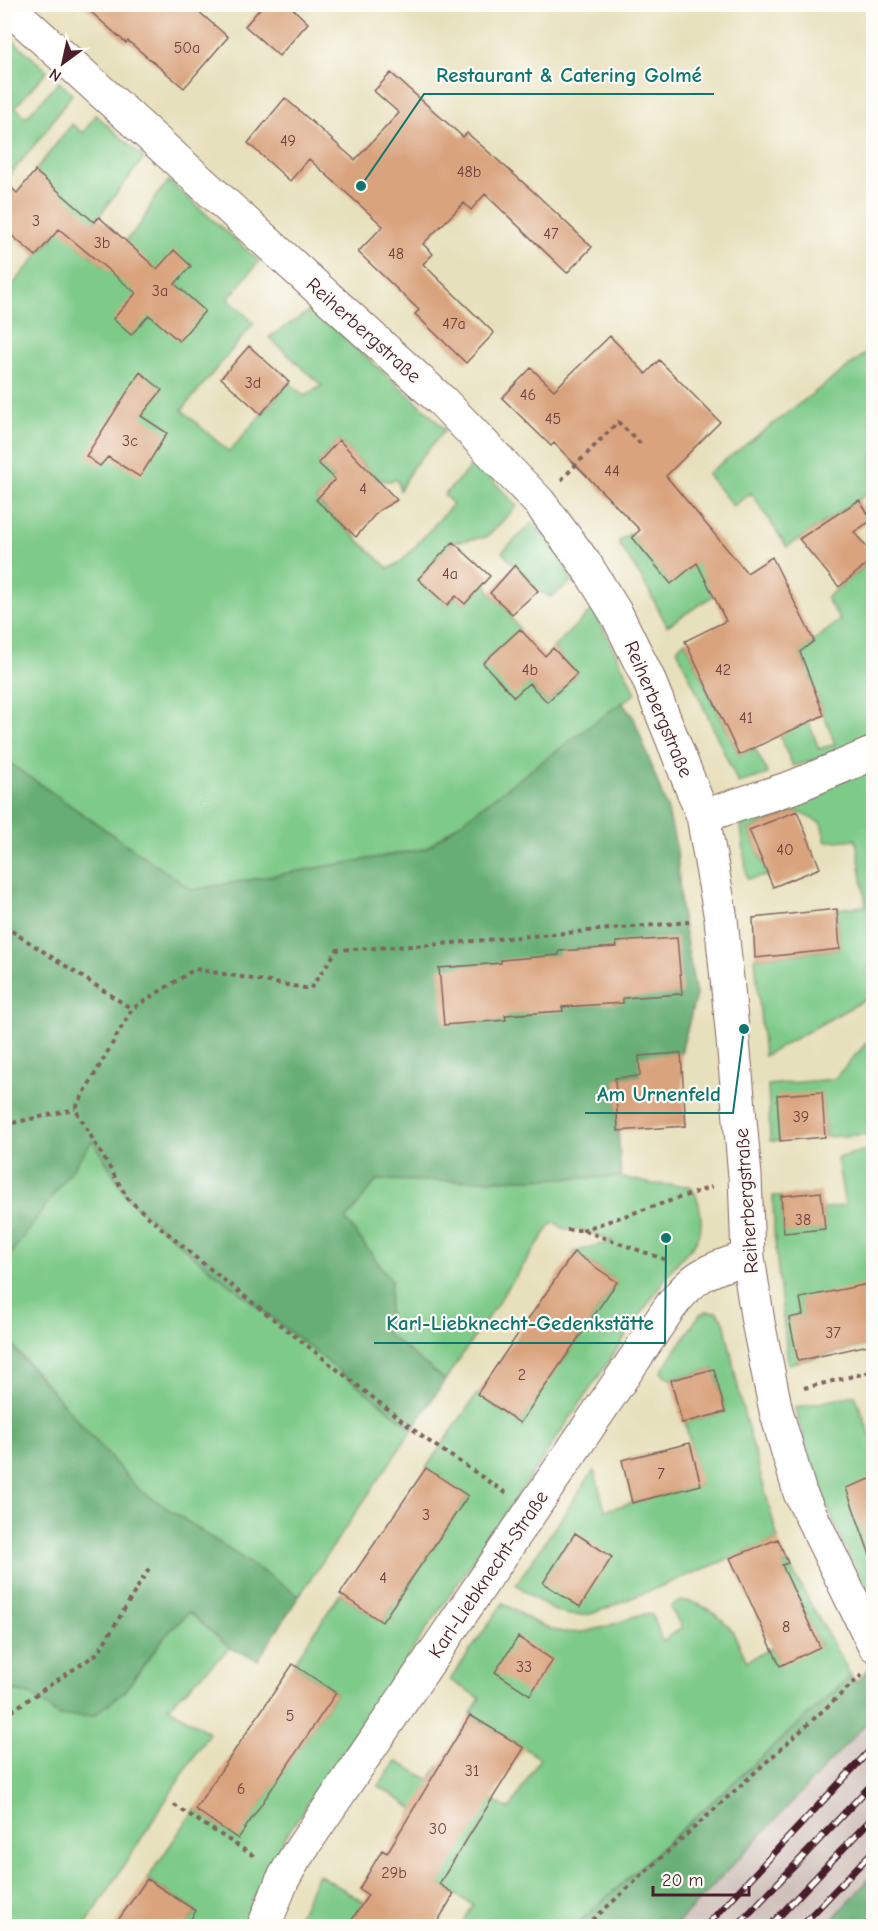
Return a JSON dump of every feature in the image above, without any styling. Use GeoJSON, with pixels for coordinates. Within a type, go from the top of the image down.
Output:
{"type":"FeatureCollection","features":[{"type":"Feature","properties":{"kind":"street","name":"Reiherbergstraße"},"geometry":{"type":"LineString","coordinates":[[5,4],[442,401],[539,502],[586,565],[617,615],[648,678],[703,816],[721,919],[745,1176],[748,1257],[758,1322],[773,1396],[800,1492],[871,1658]]}},
{"type":"Feature","properties":{"kind":"street"},"geometry":{"type":"LineString","coordinates":[[703,816],[793,787],[873,753]]}},
{"type":"Feature","properties":{"kind":"street","name":"Karl-Liebknecht-Straße"},"geometry":{"type":"LineString","coordinates":[[264,1926],[295,1858],[670,1307],[685,1287],[704,1272],[748,1257]]}},
{"type":"Feature","properties":{"kind":"path"},"geometry":{"type":"LineString","coordinates":[[539,502],[618,422],[642,445]]}},
{"type":"Feature","properties":{"kind":"path"},"geometry":{"type":"LineString","coordinates":[[4,1125],[75,1110],[132,1009],[195,969],[310,989],[337,950],[429,945],[699,921]]}},
{"type":"Feature","properties":{"kind":"path"},"geometry":{"type":"LineString","coordinates":[[4,926],[132,1009]]}},
{"type":"Feature","properties":{"kind":"path"},"geometry":{"type":"LineString","coordinates":[[75,1110],[128,1199],[195,1257],[424,1438],[532,1510]]}},
{"type":"Feature","properties":{"kind":"path"},"geometry":{"type":"LineString","coordinates":[[567,1230],[582,1230],[745,1176]]}},
{"type":"Feature","properties":{"kind":"path"},"geometry":{"type":"LineString","coordinates":[[582,1230],[704,1272]]}},
{"type":"Feature","properties":{"kind":"path"},"geometry":{"type":"LineString","coordinates":[[773,1396],[873,1371]]}},
{"type":"Feature","properties":{"kind":"path"},"geometry":{"type":"LineString","coordinates":[[4,1716],[98,1653],[151,1566]]}},
{"type":"Feature","properties":{"kind":"path"},"geometry":{"type":"LineString","coordinates":[[586,1926],[843,1695],[871,1658]]}},
{"type":"Feature","properties":{"kind":"path"},"geometry":{"type":"LineString","coordinates":[[174,1805],[285,1876]]}},
{"type":"Feature","properties":{"kind":"shaded area"},"geometry":{"type":"Polygon","coordinates":[[[873,1716],[873,1875],[826,1926],[675,1926],[873,1716]]]}},
{"type":"Feature","properties":{"kind":"green space"},"geometry":{"type":"Polygon","coordinates":[[[5,33],[47,71],[15,107],[26,117],[59,82],[72,94],[5,181],[5,33]]]}},
{"type":"Feature","properties":{"kind":"green space"},"geometry":{"type":"Polygon","coordinates":[[[96,115],[144,158],[77,244],[104,266],[142,222],[155,197],[169,181],[259,261],[228,299],[254,323],[182,410],[229,452],[289,382],[304,396],[322,386],[269,337],[313,309],[445,430],[413,467],[400,490],[395,479],[378,480],[339,440],[318,463],[335,479],[316,500],[389,569],[403,560],[453,504],[444,495],[475,462],[517,506],[487,537],[453,542],[419,579],[447,605],[456,596],[465,604],[480,588],[481,568],[490,593],[512,614],[510,617],[520,629],[483,663],[529,683],[547,702],[577,674],[553,648],[593,609],[636,693],[425,849],[192,890],[5,760],[5,294],[75,211],[35,171],[72,124],[83,133],[96,115]]]}},
{"type":"Feature","properties":{"kind":"green space"},"geometry":{"type":"Polygon","coordinates":[[[873,348],[873,490],[787,547],[751,493],[733,506],[707,474],[873,348]]]}},
{"type":"Feature","properties":{"kind":"green space"},"geometry":{"type":"Polygon","coordinates":[[[533,522],[556,551],[574,580],[551,597],[538,591],[502,552],[533,522]]]}},
{"type":"Feature","properties":{"kind":"green space"},"geometry":{"type":"Polygon","coordinates":[[[630,533],[671,583],[721,543],[742,577],[667,626],[644,582],[618,542],[630,533]]]}},
{"type":"Feature","properties":{"kind":"green space"},"geometry":{"type":"Polygon","coordinates":[[[873,559],[873,734],[839,752],[793,766],[754,679],[785,661],[819,749],[835,744],[800,652],[840,620],[826,598],[873,559]]]}},
{"type":"Feature","properties":{"kind":"green space"},"geometry":{"type":"Polygon","coordinates":[[[685,641],[739,755],[755,748],[768,774],[738,783],[677,649],[685,641]]]}},
{"type":"Feature","properties":{"kind":"green space"},"geometry":{"type":"Polygon","coordinates":[[[622,702],[634,718],[668,811],[677,850],[681,912],[696,995],[681,1053],[640,1076],[615,1078],[621,1177],[377,1180],[346,1220],[391,1280],[387,1334],[445,1380],[413,1429],[195,1257],[128,1199],[93,1140],[5,1262],[5,760],[192,890],[425,849],[622,702]]]}},
{"type":"Feature","properties":{"kind":"green space"},"geometry":{"type":"Polygon","coordinates":[[[873,766],[873,995],[764,1056],[755,958],[840,949],[837,909],[866,906],[856,839],[826,842],[821,823],[796,811],[749,830],[768,876],[747,879],[741,826],[873,766]]]}},
{"type":"Feature","properties":{"kind":"green space"},"geometry":{"type":"Polygon","coordinates":[[[871,1038],[874,1043],[873,1134],[825,1137],[822,1093],[780,1141],[770,1141],[768,1085],[834,1079],[871,1038]]]}},
{"type":"Feature","properties":{"kind":"green space"},"geometry":{"type":"Polygon","coordinates":[[[93,1139],[128,1199],[195,1257],[413,1429],[299,1596],[137,1488],[5,1337],[5,1262],[93,1139]]]}},
{"type":"Feature","properties":{"kind":"green space"},"geometry":{"type":"Polygon","coordinates":[[[873,1148],[873,1344],[788,1364],[774,1232],[773,1196],[781,1196],[784,1232],[824,1229],[823,1209],[845,1205],[837,1158],[873,1148]]]}},
{"type":"Feature","properties":{"kind":"green space"},"geometry":{"type":"Polygon","coordinates":[[[621,1177],[652,1184],[690,1186],[697,1198],[701,1220],[696,1241],[668,1274],[283,1840],[257,1890],[243,1926],[186,1926],[196,1911],[147,1879],[195,1809],[238,1838],[336,1693],[293,1664],[340,1594],[382,1622],[468,1496],[426,1468],[477,1394],[520,1423],[617,1282],[574,1252],[613,1241],[582,1230],[567,1230],[553,1222],[445,1380],[387,1334],[391,1280],[345,1220],[377,1180],[621,1177]]]}},
{"type":"Feature","properties":{"kind":"green space"},"geometry":{"type":"Polygon","coordinates":[[[706,1311],[717,1312],[724,1321],[742,1406],[778,1539],[597,1612],[573,1616],[553,1610],[516,1584],[594,1470],[605,1510],[700,1485],[685,1422],[725,1412],[714,1369],[671,1380],[661,1372],[700,1314],[706,1311]]]}},
{"type":"Feature","properties":{"kind":"green space"},"geometry":{"type":"Polygon","coordinates":[[[4,1337],[137,1488],[299,1596],[258,1660],[230,1648],[189,1612],[166,1635],[123,1693],[93,1716],[59,1716],[33,1696],[5,1688],[4,1337]]]}},
{"type":"Feature","properties":{"kind":"green space"},"geometry":{"type":"Polygon","coordinates":[[[855,1395],[871,1437],[873,1437],[873,1601],[848,1554],[816,1482],[795,1408],[855,1395]]]}},
{"type":"Feature","properties":{"kind":"green space"},"geometry":{"type":"Polygon","coordinates":[[[788,1563],[851,1676],[575,1926],[461,1926],[473,1905],[390,1855],[414,1809],[379,1786],[396,1761],[430,1780],[438,1766],[509,1810],[540,1758],[470,1715],[480,1698],[450,1680],[503,1603],[547,1628],[571,1633],[601,1628],[648,1614],[652,1615],[656,1623],[662,1642],[682,1627],[671,1606],[686,1601],[702,1606],[729,1627],[747,1661],[772,1648],[780,1665],[820,1646],[792,1587],[762,1573],[788,1563]]]}},
{"type":"Feature","properties":{"kind":"green space"},"geometry":{"type":"Polygon","coordinates":[[[189,1612],[230,1648],[168,1707],[209,1733],[85,1926],[5,1926],[4,1688],[33,1696],[59,1716],[123,1693],[166,1635],[189,1612]]]}},
{"type":"Feature","properties":{"kind":"green space"},"geometry":{"type":"Polygon","coordinates":[[[873,1664],[873,1716],[675,1926],[575,1926],[851,1676],[856,1682],[873,1664]]]}},
{"type":"Feature","properties":{"kind":"green space"},"geometry":{"type":"Polygon","coordinates":[[[318,1874],[385,1915],[390,1908],[420,1926],[381,1926],[357,1912],[348,1926],[294,1926],[318,1874]]]}},
{"type":"Feature","properties":{"kind":"green space"},"geometry":{"type":"Polygon","coordinates":[[[873,1875],[873,1926],[826,1926],[873,1875]]]}},
{"type":"Feature","properties":{"kind":"building"},"geometry":{"type":"Polygon","coordinates":[[[82,4],[190,4],[228,37],[184,88],[128,41],[126,43],[82,4]]]}},
{"type":"Feature","properties":{"kind":"building"},"geometry":{"type":"Polygon","coordinates":[[[264,4],[288,4],[308,23],[279,56],[245,26],[264,4]]]}},
{"type":"Feature","properties":{"kind":"building"},"geometry":{"type":"Polygon","coordinates":[[[391,73],[463,137],[467,133],[592,247],[567,273],[485,194],[471,210],[464,203],[423,244],[433,254],[423,264],[494,333],[466,363],[415,314],[419,310],[358,252],[383,226],[309,159],[290,181],[248,143],[285,98],[355,160],[399,113],[374,91],[391,73]]]}},
{"type":"Feature","properties":{"kind":"building"},"geometry":{"type":"Polygon","coordinates":[[[35,171],[94,222],[99,217],[157,269],[174,250],[191,266],[175,284],[205,311],[179,341],[149,315],[131,335],[113,319],[136,293],[59,229],[36,256],[4,229],[4,181],[17,193],[35,171]]]}},
{"type":"Feature","properties":{"kind":"building"},"geometry":{"type":"Polygon","coordinates":[[[610,336],[646,374],[659,360],[720,422],[666,476],[747,573],[772,557],[814,641],[800,652],[824,715],[739,755],[685,641],[726,621],[697,563],[671,584],[632,537],[640,530],[554,443],[551,446],[502,398],[531,368],[554,390],[610,336]]]}},
{"type":"Feature","properties":{"kind":"building"},"geometry":{"type":"Polygon","coordinates":[[[249,346],[289,382],[261,414],[221,378],[249,346]]]}},
{"type":"Feature","properties":{"kind":"building"},"geometry":{"type":"Polygon","coordinates":[[[140,372],[162,390],[141,416],[167,433],[140,477],[108,457],[100,466],[86,456],[140,372]]]}},
{"type":"Feature","properties":{"kind":"building"},"geometry":{"type":"Polygon","coordinates":[[[339,440],[397,500],[378,511],[356,537],[316,500],[335,479],[318,463],[339,440]]]}},
{"type":"Feature","properties":{"kind":"building"},"geometry":{"type":"Polygon","coordinates":[[[859,500],[872,520],[854,532],[873,555],[873,559],[839,587],[799,539],[859,500]]]}},
{"type":"Feature","properties":{"kind":"building"},"geometry":{"type":"Polygon","coordinates":[[[453,542],[490,576],[465,604],[456,596],[447,605],[418,579],[453,542]]]}},
{"type":"Feature","properties":{"kind":"building"},"geometry":{"type":"Polygon","coordinates":[[[515,565],[538,591],[512,614],[490,593],[515,565]]]}},
{"type":"Feature","properties":{"kind":"building"},"geometry":{"type":"Polygon","coordinates":[[[520,629],[545,656],[553,648],[577,674],[547,702],[529,683],[514,697],[483,663],[520,629]]]}},
{"type":"Feature","properties":{"kind":"building"},"geometry":{"type":"Polygon","coordinates":[[[797,811],[820,868],[773,887],[749,830],[797,811]]]}},
{"type":"Feature","properties":{"kind":"building"},"geometry":{"type":"Polygon","coordinates":[[[837,909],[840,949],[755,958],[753,918],[837,909]]]}},
{"type":"Feature","properties":{"kind":"building"},"geometry":{"type":"Polygon","coordinates":[[[677,938],[682,994],[623,998],[623,1003],[562,1007],[563,1011],[505,1015],[506,1020],[444,1025],[439,968],[559,955],[559,951],[617,947],[616,942],[677,938]]]}},
{"type":"Feature","properties":{"kind":"building"},"geometry":{"type":"Polygon","coordinates":[[[681,1053],[686,1126],[618,1131],[615,1078],[640,1076],[639,1056],[681,1053]]]}},
{"type":"Feature","properties":{"kind":"building"},"geometry":{"type":"Polygon","coordinates":[[[822,1092],[825,1137],[780,1141],[777,1095],[822,1092]]]}},
{"type":"Feature","properties":{"kind":"building"},"geometry":{"type":"Polygon","coordinates":[[[821,1192],[825,1229],[784,1233],[781,1196],[821,1192]]]}},
{"type":"Feature","properties":{"kind":"building"},"geometry":{"type":"Polygon","coordinates":[[[574,1252],[617,1282],[520,1423],[477,1394],[574,1252]]]}},
{"type":"Feature","properties":{"kind":"building"},"geometry":{"type":"Polygon","coordinates":[[[873,1283],[873,1344],[798,1361],[789,1318],[803,1315],[800,1298],[873,1283]]]}},
{"type":"Feature","properties":{"kind":"building"},"geometry":{"type":"Polygon","coordinates":[[[714,1369],[725,1412],[682,1423],[671,1380],[714,1369]]]}},
{"type":"Feature","properties":{"kind":"building"},"geometry":{"type":"Polygon","coordinates":[[[690,1443],[701,1485],[632,1503],[622,1460],[690,1443]]]}},
{"type":"Feature","properties":{"kind":"building"},"geometry":{"type":"Polygon","coordinates":[[[426,1468],[468,1496],[382,1622],[340,1594],[426,1468]]]}},
{"type":"Feature","properties":{"kind":"building"},"geometry":{"type":"Polygon","coordinates":[[[873,1478],[873,1555],[870,1555],[846,1488],[873,1478]]]}},
{"type":"Feature","properties":{"kind":"building"},"geometry":{"type":"Polygon","coordinates":[[[575,1533],[612,1557],[580,1607],[543,1583],[575,1533]]]}},
{"type":"Feature","properties":{"kind":"building"},"geometry":{"type":"Polygon","coordinates":[[[778,1539],[788,1563],[782,1565],[820,1647],[780,1666],[730,1558],[778,1539]]]}},
{"type":"Feature","properties":{"kind":"building"},"geometry":{"type":"Polygon","coordinates":[[[518,1637],[553,1660],[530,1695],[495,1672],[518,1637]]]}},
{"type":"Feature","properties":{"kind":"building"},"geometry":{"type":"Polygon","coordinates":[[[293,1664],[336,1693],[238,1839],[195,1809],[293,1664]]]}},
{"type":"Feature","properties":{"kind":"building"},"geometry":{"type":"Polygon","coordinates":[[[470,1715],[524,1748],[439,1884],[454,1894],[435,1926],[348,1926],[368,1895],[359,1889],[382,1850],[387,1853],[470,1715]]]}},
{"type":"Feature","properties":{"kind":"building"},"geometry":{"type":"Polygon","coordinates":[[[147,1879],[196,1911],[186,1926],[114,1926],[147,1879]]]}},
{"type":"Feature","properties":{"kind":"railway"},"geometry":{"type":"LineString","coordinates":[[706,1926],[874,1746]]}},
{"type":"Feature","properties":{"kind":"railway"},"geometry":{"type":"LineString","coordinates":[[737,1926],[874,1782]]}},
{"type":"Feature","properties":{"kind":"railway"},"geometry":{"type":"LineString","coordinates":[[770,1926],[874,1816]]}},
{"type":"Feature","properties":{"kind":"railway"},"geometry":{"type":"LineString","coordinates":[[801,1926],[874,1850]]}},
{"type":"Feature","properties":{"kind":"place","name":"Restaurant & Catering Golmé"},"geometry":{"type":"Point","coordinates":[361,186]}},
{"type":"Feature","properties":{"kind":"place","name":"Am Urnenfeld"},"geometry":{"type":"Point","coordinates":[744,1029]}},
{"type":"Feature","properties":{"kind":"place","name":"Karl-Liebknecht-Gedenkstätte"},"geometry":{"type":"Point","coordinates":[666,1238]}}]}
